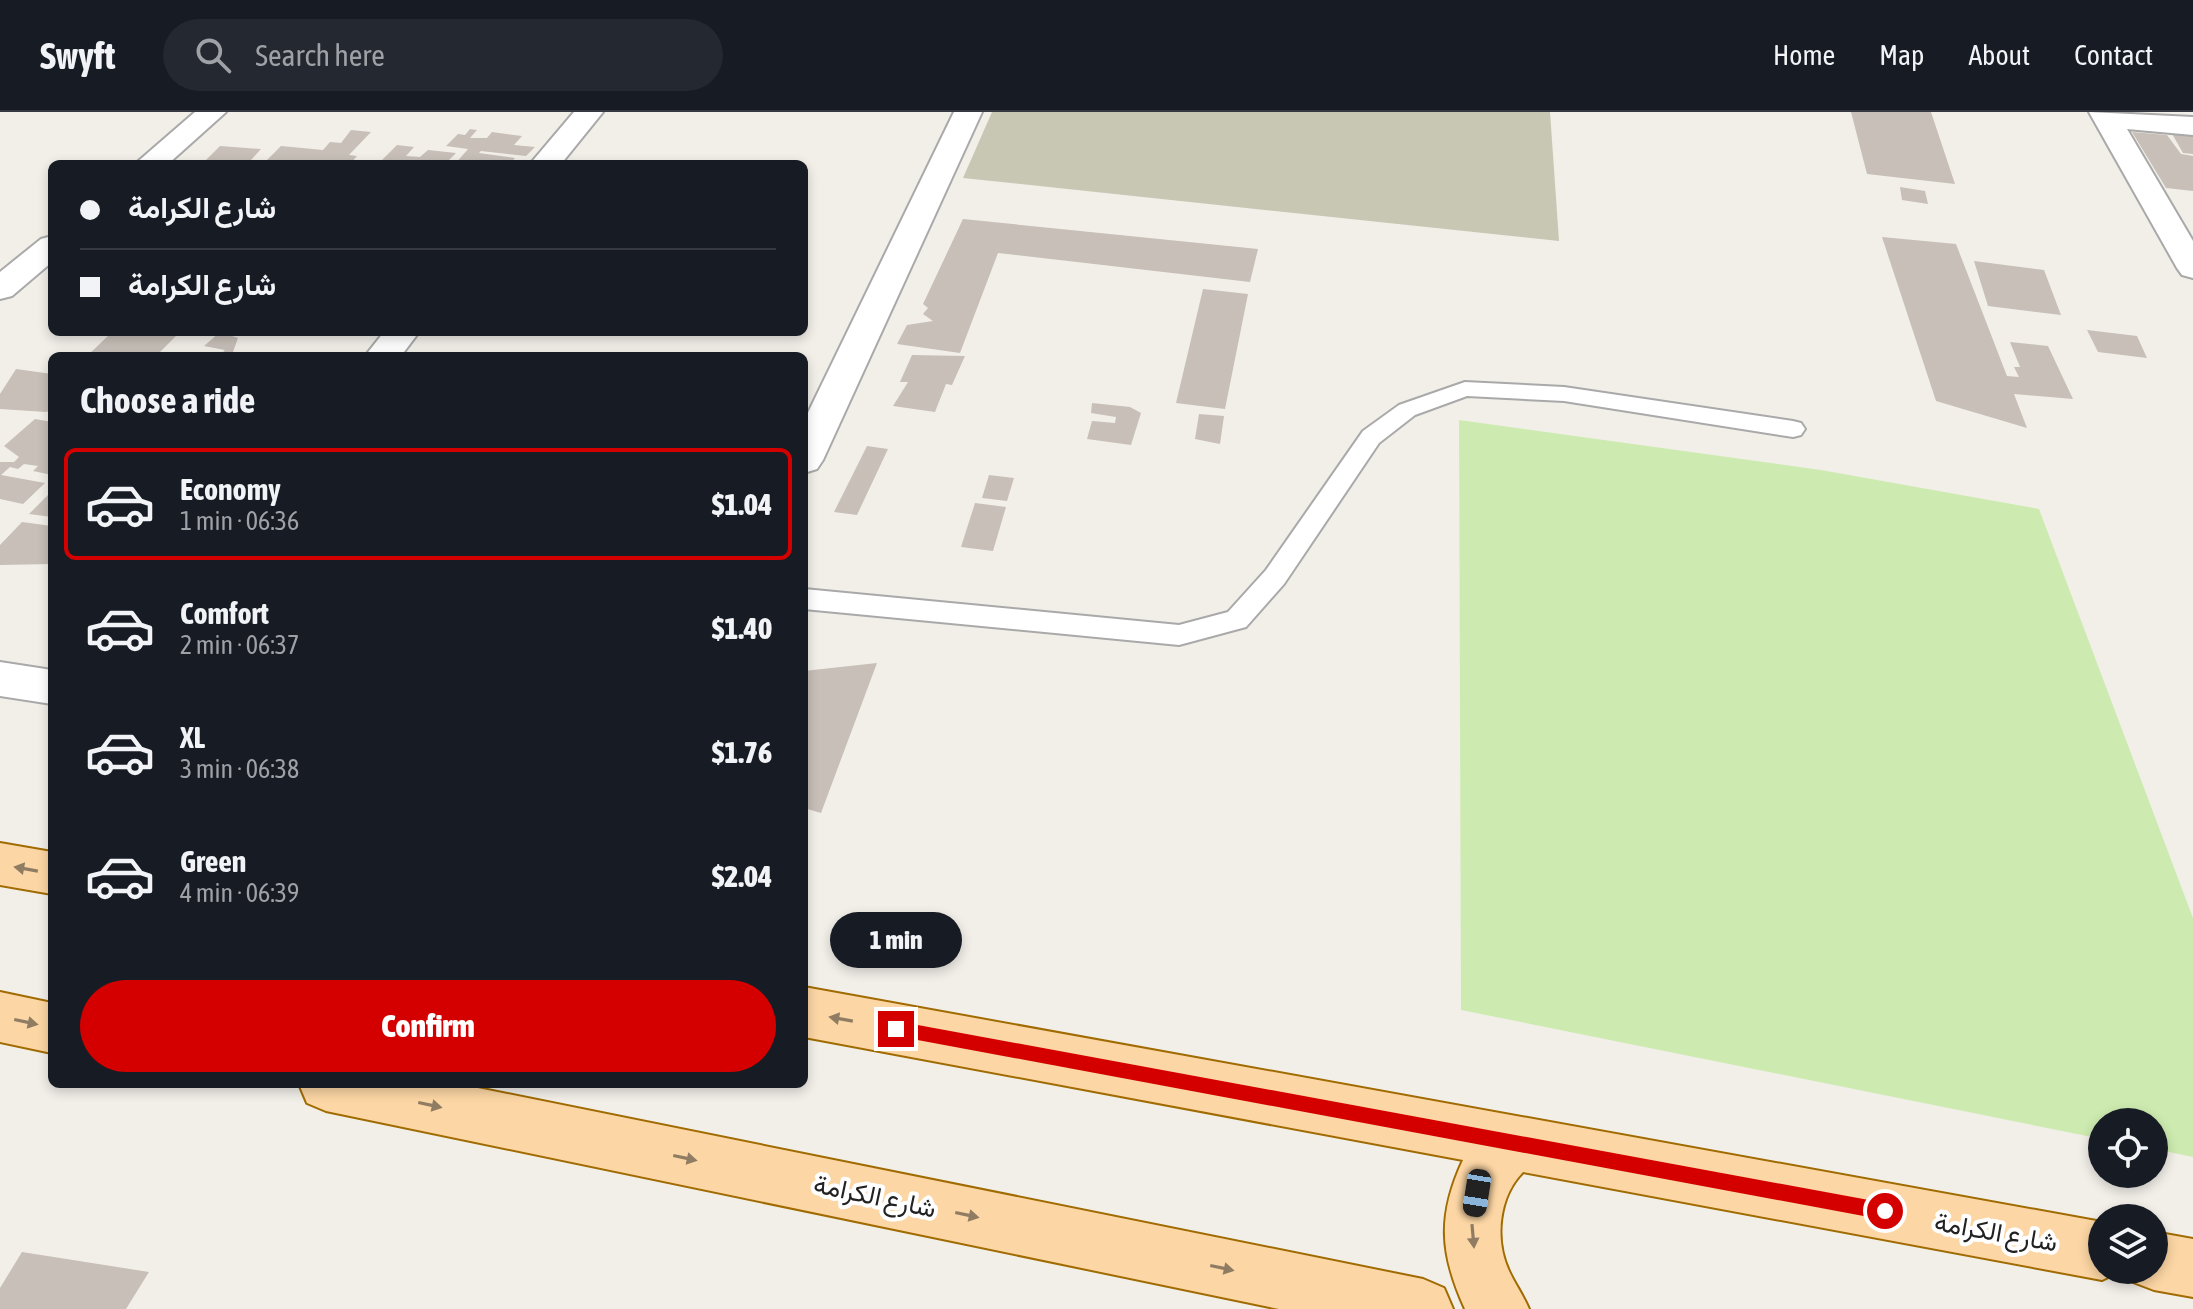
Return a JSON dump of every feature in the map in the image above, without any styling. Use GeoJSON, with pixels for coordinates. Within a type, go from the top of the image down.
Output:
{"type":"FeatureCollection","features":[{"type":"Feature","properties":{"kind":"main road"},"geometry":{"type":"LineString","coordinates":[[0,864],[48,872]]}},
{"type":"Feature","properties":{"kind":"main road","name":"شارع الكرامة"},"geometry":{"type":"LineString","coordinates":[[808,1013],[2088,1248]]}},
{"type":"Feature","properties":{"kind":"main road"},"geometry":{"type":"LineString","coordinates":[[0,1017],[48,1027]]}},
{"type":"Feature","properties":{"kind":"main road","name":"شارع الكرامة"},"geometry":{"type":"LineString","coordinates":[[346,1088],[1423,1309]]}},
{"type":"Feature","properties":{"kind":"main road"},"geometry":{"type":"LineString","coordinates":[[1499,1309],[1491,1299],[1476,1263],[1472,1227],[1477,1193],[1491,1166],[1513,1143]]}},
{"type":"Feature","properties":{"kind":"main road"},"geometry":{"type":"LineString","coordinates":[[2168,1264],[2193,1268]]}},
{"type":"Feature","properties":{"kind":"street"},"geometry":{"type":"LineString","coordinates":[[155,160],[212,112]]}},
{"type":"Feature","properties":{"kind":"street"},"geometry":{"type":"LineString","coordinates":[[548,160],[589,112]]}},
{"type":"Feature","properties":{"kind":"street"},"geometry":{"type":"LineString","coordinates":[[808,452],[968,112]]}},
{"type":"Feature","properties":{"kind":"street"},"geometry":{"type":"LineString","coordinates":[[2104,115],[2193,126]]}},
{"type":"Feature","properties":{"kind":"street"},"geometry":{"type":"LineString","coordinates":[[2104,115],[2193,268]]}},
{"type":"Feature","properties":{"kind":"street"},"geometry":{"type":"LineString","coordinates":[[0,289],[48,249]]}},
{"type":"Feature","properties":{"kind":"street"},"geometry":{"type":"LineString","coordinates":[[385,352],[399,336]]}},
{"type":"Feature","properties":{"kind":"street"},"geometry":{"type":"LineString","coordinates":[[0,679],[48,686]]}},
{"type":"Feature","properties":{"kind":"lane"},"geometry":{"type":"LineString","coordinates":[[808,599],[1179,635],[1237,620],[1275,577],[1371,437],[1407,410],[1465,389],[1564,394],[1793,429]]}},
{"type":"Feature","properties":{"kind":"shaded area"},"geometry":{"type":"Polygon","coordinates":[[[992,112],[1550,112],[1559,241],[963,178],[992,112]]]}},
{"type":"Feature","properties":{"kind":"green space"},"geometry":{"type":"Polygon","coordinates":[[[1459,420],[1821,470],[2039,509],[2193,918],[2193,1157],[2168,1152],[2168,1108],[2088,1108],[2088,1136],[1461,1010],[1459,420]]]}},
{"type":"Feature","properties":{"kind":"building"},"geometry":{"type":"Polygon","coordinates":[[[1851,112],[1931,112],[1955,184],[1867,174],[1851,112]]]}},
{"type":"Feature","properties":{"kind":"building"},"geometry":{"type":"Polygon","coordinates":[[[470,129],[477,130],[470,138],[487,138],[492,132],[522,136],[514,145],[535,147],[526,156],[479,153],[515,158],[513,160],[458,160],[468,149],[446,146],[458,134],[465,135],[470,129]]]}},
{"type":"Feature","properties":{"kind":"building"},"geometry":{"type":"Polygon","coordinates":[[[351,130],[371,132],[349,155],[357,156],[354,160],[267,160],[281,146],[323,150],[330,142],[341,143],[351,130]]]}},
{"type":"Feature","properties":{"kind":"building"},"geometry":{"type":"Polygon","coordinates":[[[2132,132],[2167,135],[2181,154],[2193,156],[2193,191],[2166,188],[2132,132]]]}},
{"type":"Feature","properties":{"kind":"building"},"geometry":{"type":"Polygon","coordinates":[[[2171,132],[2193,134],[2193,154],[2183,153],[2171,132]]]}},
{"type":"Feature","properties":{"kind":"building"},"geometry":{"type":"Polygon","coordinates":[[[397,145],[414,147],[406,156],[420,157],[428,150],[456,153],[449,160],[382,160],[397,145]]]}},
{"type":"Feature","properties":{"kind":"building"},"geometry":{"type":"Polygon","coordinates":[[[220,146],[261,149],[251,160],[206,160],[220,146]]]}},
{"type":"Feature","properties":{"kind":"building"},"geometry":{"type":"Polygon","coordinates":[[[1900,187],[1925,191],[1928,204],[1902,200],[1900,187]]]}},
{"type":"Feature","properties":{"kind":"building"},"geometry":{"type":"Polygon","coordinates":[[[963,219],[1258,249],[1250,282],[998,253],[960,353],[897,344],[907,325],[933,321],[923,314],[928,308],[923,304],[963,219]]]}},
{"type":"Feature","properties":{"kind":"building"},"geometry":{"type":"Polygon","coordinates":[[[1882,237],[1956,244],[2007,376],[2019,377],[2014,367],[2020,367],[2010,342],[2048,346],[2073,399],[2014,394],[2027,428],[1936,401],[1882,237]]]}},
{"type":"Feature","properties":{"kind":"building"},"geometry":{"type":"Polygon","coordinates":[[[1974,261],[2044,270],[2061,315],[1988,306],[1974,261]]]}},
{"type":"Feature","properties":{"kind":"building"},"geometry":{"type":"Polygon","coordinates":[[[1203,289],[1248,294],[1225,409],[1176,403],[1203,289]]]}},
{"type":"Feature","properties":{"kind":"building"},"geometry":{"type":"Polygon","coordinates":[[[2087,330],[2137,336],[2147,358],[2098,352],[2087,330]]]}},
{"type":"Feature","properties":{"kind":"building"},"geometry":{"type":"Polygon","coordinates":[[[108,336],[176,336],[160,352],[91,352],[108,336]]]}},
{"type":"Feature","properties":{"kind":"building"},"geometry":{"type":"Polygon","coordinates":[[[215,336],[238,338],[233,352],[204,346],[215,336]]]}},
{"type":"Feature","properties":{"kind":"building"},"geometry":{"type":"Polygon","coordinates":[[[912,355],[965,356],[952,385],[946,384],[935,412],[893,406],[908,382],[900,382],[912,355]]]}},
{"type":"Feature","properties":{"kind":"building"},"geometry":{"type":"Polygon","coordinates":[[[16,369],[48,373],[48,411],[0,409],[0,394],[16,369]]]}},
{"type":"Feature","properties":{"kind":"building"},"geometry":{"type":"Polygon","coordinates":[[[1092,403],[1130,407],[1141,413],[1131,445],[1087,439],[1092,421],[1115,423],[1116,417],[1091,413],[1092,403]]]}},
{"type":"Feature","properties":{"kind":"building"},"geometry":{"type":"Polygon","coordinates":[[[1199,414],[1224,416],[1220,444],[1195,439],[1199,414]]]}},
{"type":"Feature","properties":{"kind":"building"},"geometry":{"type":"Polygon","coordinates":[[[35,419],[48,421],[48,474],[33,471],[38,466],[24,464],[18,469],[10,467],[1,475],[45,483],[23,504],[0,499],[0,462],[14,462],[19,457],[4,446],[35,419]]]}},
{"type":"Feature","properties":{"kind":"building"},"geometry":{"type":"Polygon","coordinates":[[[867,446],[888,449],[857,515],[834,512],[867,446]]]}},
{"type":"Feature","properties":{"kind":"building"},"geometry":{"type":"Polygon","coordinates":[[[989,475],[1014,478],[1007,501],[982,498],[989,475]]]}},
{"type":"Feature","properties":{"kind":"building"},"geometry":{"type":"Polygon","coordinates":[[[48,495],[48,516],[29,514],[48,495]]]}},
{"type":"Feature","properties":{"kind":"building"},"geometry":{"type":"Polygon","coordinates":[[[975,503],[1006,507],[993,551],[961,547],[975,503]]]}},
{"type":"Feature","properties":{"kind":"building"},"geometry":{"type":"Polygon","coordinates":[[[22,522],[48,525],[48,564],[0,565],[0,545],[22,522]]]}},
{"type":"Feature","properties":{"kind":"building"},"geometry":{"type":"Polygon","coordinates":[[[877,663],[821,813],[808,809],[808,671],[877,663]]]}},
{"type":"Feature","properties":{"kind":"building"},"geometry":{"type":"Polygon","coordinates":[[[22,1252],[149,1272],[126,1309],[0,1309],[0,1288],[22,1252]]]}},
{"type":"Feature","properties":{"kind":"route"},"geometry":{"type":"LineString","coordinates":[[896,1029],[1885,1211]]}}]}
